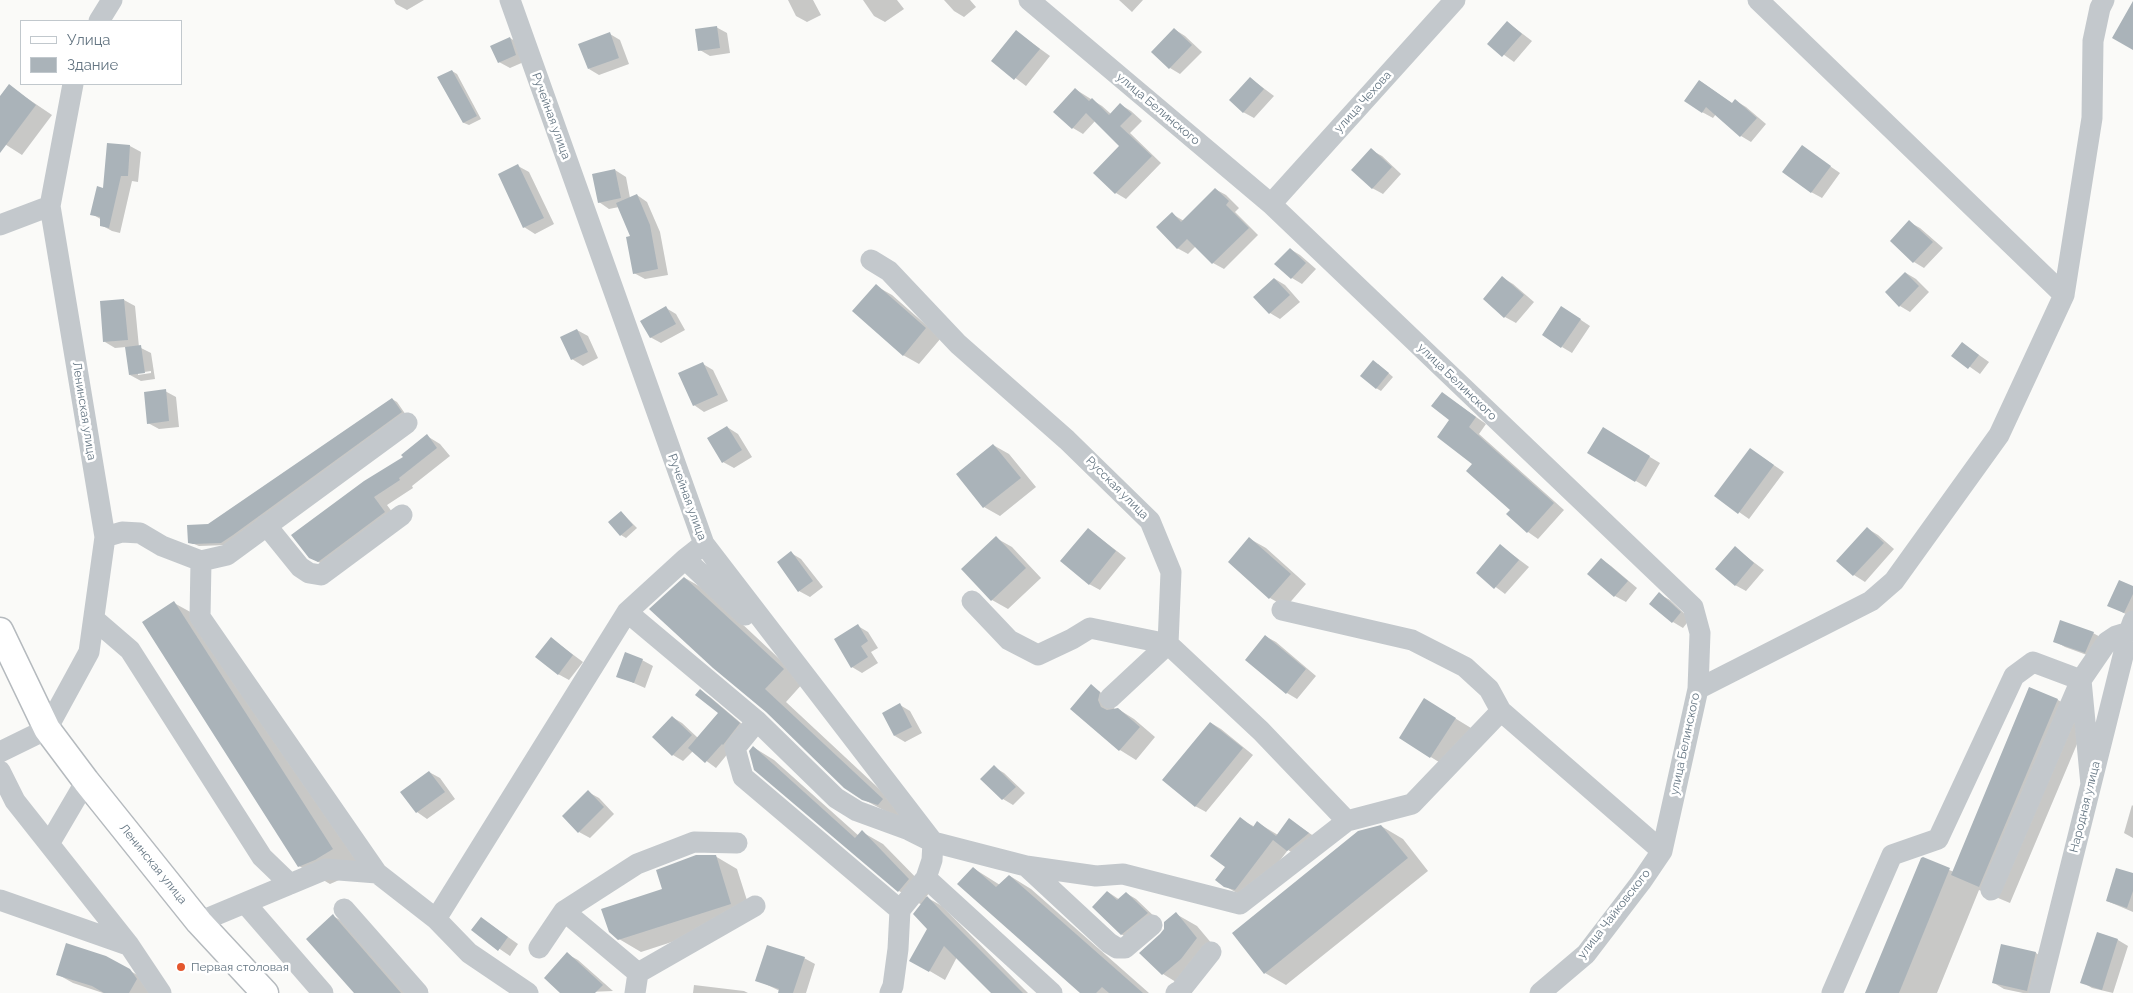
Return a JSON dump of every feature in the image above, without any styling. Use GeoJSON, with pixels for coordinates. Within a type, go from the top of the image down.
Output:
{"type":"FeatureCollection","features":[{"type":"Feature","properties":{"kind":"main road","name":"Ленинская улица"},"geometry":{"type":"LineString","coordinates":[[0,631],[47,729],[86,781],[199,922],[265,993]]}},
{"type":"Feature","properties":{"kind":"street"},"geometry":{"type":"LineString","coordinates":[[100,20],[112,0]]}},
{"type":"Feature","properties":{"kind":"street","name":"Ручейная улица"},"geometry":{"type":"LineString","coordinates":[[510,0],[704,544],[933,842]]}},
{"type":"Feature","properties":{"kind":"street","name":"улица Белинского"},"geometry":{"type":"LineString","coordinates":[[1029,0],[1270,204],[1693,607],[1700,633],[1698,689],[1662,850]]}},
{"type":"Feature","properties":{"kind":"street","name":"улица Чехова"},"geometry":{"type":"LineString","coordinates":[[1270,204],[1455,0]]}},
{"type":"Feature","properties":{"kind":"street"},"geometry":{"type":"LineString","coordinates":[[1758,0],[2064,295]]}},
{"type":"Feature","properties":{"kind":"street"},"geometry":{"type":"LineString","coordinates":[[1698,689],[1871,601],[1894,580],[2000,435],[2064,295],[2092,118],[2093,41],[2100,8],[2104,0]]}},
{"type":"Feature","properties":{"kind":"street","name":"Ленинская улица"},"geometry":{"type":"LineString","coordinates":[[47,729],[89,652],[105,537],[50,206],[73,85]]}},
{"type":"Feature","properties":{"kind":"street"},"geometry":{"type":"LineString","coordinates":[[0,225],[50,206]]}},
{"type":"Feature","properties":{"kind":"street","name":"Русская улица"},"geometry":{"type":"LineString","coordinates":[[871,260],[889,271],[958,344],[1068,440],[1150,521],[1171,572],[1168,644]]}},
{"type":"Feature","properties":{"kind":"street"},"geometry":{"type":"LineString","coordinates":[[105,537],[122,532],[140,533],[162,546],[201,561],[227,554],[407,424]]}},
{"type":"Feature","properties":{"kind":"street"},"geometry":{"type":"LineString","coordinates":[[266,525],[300,567],[309,573],[321,576],[402,515]]}},
{"type":"Feature","properties":{"kind":"street"},"geometry":{"type":"LineString","coordinates":[[436,919],[627,612],[704,544]]}},
{"type":"Feature","properties":{"kind":"street"},"geometry":{"type":"LineString","coordinates":[[685,559],[760,630]]}},
{"type":"Feature","properties":{"kind":"street"},"geometry":{"type":"LineString","coordinates":[[201,561],[200,618],[377,873],[436,919],[470,953],[528,993]]}},
{"type":"Feature","properties":{"kind":"street"},"geometry":{"type":"LineString","coordinates":[[972,601],[1009,640],[1038,655],[1072,640],[1090,628],[1168,644],[1260,731],[1347,821]]}},
{"type":"Feature","properties":{"kind":"street"},"geometry":{"type":"LineString","coordinates":[[1282,610],[1412,640],[1465,667],[1488,689],[1501,711],[1662,850]]}},
{"type":"Feature","properties":{"kind":"street"},"geometry":{"type":"LineString","coordinates":[[627,612],[757,721],[836,798],[857,811],[908,830],[933,842],[1026,866],[1096,876],[1123,874],[1240,904],[1347,821],[1412,804],[1501,711]]}},
{"type":"Feature","properties":{"kind":"street"},"geometry":{"type":"LineString","coordinates":[[94,619],[130,650],[262,857],[290,884]]}},
{"type":"Feature","properties":{"kind":"street"},"geometry":{"type":"LineString","coordinates":[[1992,890],[2081,680],[2107,642],[2131,627]]}},
{"type":"Feature","properties":{"kind":"street","name":"Народная улица"},"geometry":{"type":"LineString","coordinates":[[2039,993],[2131,627]]}},
{"type":"Feature","properties":{"kind":"street"},"geometry":{"type":"LineString","coordinates":[[1110,698],[1168,644]]}},
{"type":"Feature","properties":{"kind":"street"},"geometry":{"type":"LineString","coordinates":[[1832,993],[1892,855],[1938,839],[2014,676],[2033,662],[2081,680]]}},
{"type":"Feature","properties":{"kind":"street"},"geometry":{"type":"LineString","coordinates":[[2081,680],[2090,785]]}},
{"type":"Feature","properties":{"kind":"street"},"geometry":{"type":"LineString","coordinates":[[757,721],[735,748],[743,777],[900,910]]}},
{"type":"Feature","properties":{"kind":"street"},"geometry":{"type":"LineString","coordinates":[[0,752],[47,729]]}},
{"type":"Feature","properties":{"kind":"street"},"geometry":{"type":"LineString","coordinates":[[0,772],[8,800],[49,844],[129,945],[161,993]]}},
{"type":"Feature","properties":{"kind":"street"},"geometry":{"type":"LineString","coordinates":[[49,844],[86,781]]}},
{"type":"Feature","properties":{"kind":"street"},"geometry":{"type":"LineString","coordinates":[[539,948],[564,910],[637,864],[694,842],[737,843]]}},
{"type":"Feature","properties":{"kind":"street"},"geometry":{"type":"LineString","coordinates":[[890,993],[893,986],[897,958],[900,910],[926,878],[932,860],[933,842]]}},
{"type":"Feature","properties":{"kind":"street","name":"улица Чайковского"},"geometry":{"type":"LineString","coordinates":[[1540,993],[1586,954],[1641,882],[1662,850]]}},
{"type":"Feature","properties":{"kind":"street"},"geometry":{"type":"LineString","coordinates":[[1026,866],[1109,943],[1117,948],[1125,948],[1152,925]]}},
{"type":"Feature","properties":{"kind":"street"},"geometry":{"type":"LineString","coordinates":[[199,922],[326,869],[377,873]]}},
{"type":"Feature","properties":{"kind":"street"},"geometry":{"type":"LineString","coordinates":[[926,878],[1052,993]]}},
{"type":"Feature","properties":{"kind":"street"},"geometry":{"type":"LineString","coordinates":[[0,900],[129,945]]}},
{"type":"Feature","properties":{"kind":"street"},"geometry":{"type":"LineString","coordinates":[[245,903],[324,993]]}},
{"type":"Feature","properties":{"kind":"street"},"geometry":{"type":"LineString","coordinates":[[564,910],[637,983],[755,906]]}},
{"type":"Feature","properties":{"kind":"street"},"geometry":{"type":"LineString","coordinates":[[344,910],[418,993]]}},
{"type":"Feature","properties":{"kind":"street"},"geometry":{"type":"LineString","coordinates":[[1176,993],[1180,991],[1211,952]]}},
{"type":"Feature","properties":{"kind":"building"},"geometry":{"type":"Polygon","coordinates":[[[2133,1],[2133,50],[2112,38],[2133,1]]]}},
{"type":"Feature","properties":{"kind":"building"},"geometry":{"type":"Polygon","coordinates":[[[1507,21],[1522,34],[1502,57],[1487,44],[1507,21]]]}},
{"type":"Feature","properties":{"kind":"building"},"geometry":{"type":"Polygon","coordinates":[[[717,26],[720,48],[698,51],[695,29],[717,26]]]}},
{"type":"Feature","properties":{"kind":"building"},"geometry":{"type":"Polygon","coordinates":[[[1174,28],[1192,45],[1169,69],[1151,52],[1174,28]]]}},
{"type":"Feature","properties":{"kind":"building"},"geometry":{"type":"Polygon","coordinates":[[[1016,30],[1040,49],[1014,80],[991,61],[1016,30]]]}},
{"type":"Feature","properties":{"kind":"building"},"geometry":{"type":"Polygon","coordinates":[[[610,32],[619,58],[588,69],[578,44],[610,32]]]}},
{"type":"Feature","properties":{"kind":"building"},"geometry":{"type":"Polygon","coordinates":[[[510,37],[516,55],[498,63],[490,46],[510,37]]]}},
{"type":"Feature","properties":{"kind":"building"},"geometry":{"type":"Polygon","coordinates":[[[452,70],[477,116],[463,123],[437,77],[452,70]]]}},
{"type":"Feature","properties":{"kind":"building"},"geometry":{"type":"Polygon","coordinates":[[[1250,77],[1264,89],[1243,113],[1229,100],[1250,77]]]}},
{"type":"Feature","properties":{"kind":"building"},"geometry":{"type":"Polygon","coordinates":[[[1699,80],[1732,103],[1735,99],[1757,118],[1740,137],[1706,107],[1702,113],[1684,101],[1699,80]]]}},
{"type":"Feature","properties":{"kind":"building"},"geometry":{"type":"Polygon","coordinates":[[[9,84],[36,105],[0,153],[0,96],[9,84]]]}},
{"type":"Feature","properties":{"kind":"building"},"geometry":{"type":"Polygon","coordinates":[[[1075,88],[1089,101],[1092,98],[1109,115],[1120,103],[1132,114],[1120,126],[1152,156],[1115,194],[1093,173],[1119,146],[1086,113],[1072,129],[1053,112],[1075,88]]]}},
{"type":"Feature","properties":{"kind":"building"},"geometry":{"type":"Polygon","coordinates":[[[107,143],[130,145],[128,176],[121,176],[109,228],[100,226],[100,217],[90,215],[97,186],[103,188],[107,143]]]}},
{"type":"Feature","properties":{"kind":"building"},"geometry":{"type":"Polygon","coordinates":[[[1802,145],[1831,166],[1811,193],[1782,172],[1802,145]]]}},
{"type":"Feature","properties":{"kind":"building"},"geometry":{"type":"Polygon","coordinates":[[[1371,148],[1392,167],[1372,189],[1351,170],[1371,148]]]}},
{"type":"Feature","properties":{"kind":"building"},"geometry":{"type":"Polygon","coordinates":[[[518,164],[544,218],[523,228],[498,174],[518,164]]]}},
{"type":"Feature","properties":{"kind":"building"},"geometry":{"type":"Polygon","coordinates":[[[615,169],[621,198],[598,203],[592,174],[615,169]]]}},
{"type":"Feature","properties":{"kind":"building"},"geometry":{"type":"Polygon","coordinates":[[[1215,188],[1229,201],[1226,205],[1249,228],[1212,264],[1187,239],[1177,249],[1156,227],[1172,212],[1181,222],[1215,188]]]}},
{"type":"Feature","properties":{"kind":"building"},"geometry":{"type":"Polygon","coordinates":[[[637,194],[650,225],[658,269],[633,274],[626,237],[630,236],[616,203],[637,194]]]}},
{"type":"Feature","properties":{"kind":"building"},"geometry":{"type":"Polygon","coordinates":[[[1909,220],[1933,242],[1913,263],[1890,241],[1909,220]]]}},
{"type":"Feature","properties":{"kind":"building"},"geometry":{"type":"Polygon","coordinates":[[[1290,248],[1306,263],[1291,279],[1274,264],[1290,248]]]}},
{"type":"Feature","properties":{"kind":"building"},"geometry":{"type":"Polygon","coordinates":[[[1905,272],[1919,286],[1899,307],[1885,292],[1905,272]]]}},
{"type":"Feature","properties":{"kind":"building"},"geometry":{"type":"Polygon","coordinates":[[[1502,276],[1524,295],[1504,318],[1483,299],[1502,276]]]}},
{"type":"Feature","properties":{"kind":"building"},"geometry":{"type":"Polygon","coordinates":[[[1274,278],[1290,295],[1269,314],[1253,297],[1274,278]]]}},
{"type":"Feature","properties":{"kind":"building"},"geometry":{"type":"Polygon","coordinates":[[[876,284],[926,328],[903,356],[852,311],[876,284]]]}},
{"type":"Feature","properties":{"kind":"building"},"geometry":{"type":"Polygon","coordinates":[[[124,299],[128,340],[103,342],[100,301],[124,299]]]}},
{"type":"Feature","properties":{"kind":"building"},"geometry":{"type":"Polygon","coordinates":[[[666,306],[676,324],[650,338],[640,321],[666,306]]]}},
{"type":"Feature","properties":{"kind":"building"},"geometry":{"type":"Polygon","coordinates":[[[1561,306],[1581,319],[1561,348],[1542,335],[1561,306]]]}},
{"type":"Feature","properties":{"kind":"building"},"geometry":{"type":"Polygon","coordinates":[[[577,329],[588,352],[571,360],[560,337],[577,329]]]}},
{"type":"Feature","properties":{"kind":"building"},"geometry":{"type":"Polygon","coordinates":[[[1962,342],[1979,355],[1968,369],[1951,356],[1962,342]]]}},
{"type":"Feature","properties":{"kind":"building"},"geometry":{"type":"Polygon","coordinates":[[[141,345],[145,373],[129,375],[125,347],[141,345]]]}},
{"type":"Feature","properties":{"kind":"building"},"geometry":{"type":"Polygon","coordinates":[[[1373,360],[1389,373],[1376,389],[1360,376],[1373,360]]]}},
{"type":"Feature","properties":{"kind":"building"},"geometry":{"type":"Polygon","coordinates":[[[703,362],[718,395],[693,406],[678,373],[703,362]]]}},
{"type":"Feature","properties":{"kind":"building"},"geometry":{"type":"Polygon","coordinates":[[[166,389],[169,421],[147,424],[144,392],[166,389]]]}},
{"type":"Feature","properties":{"kind":"building"},"geometry":{"type":"Polygon","coordinates":[[[1442,392],[1476,417],[1469,427],[1554,503],[1527,533],[1506,514],[1510,510],[1466,471],[1472,464],[1437,437],[1449,420],[1431,406],[1442,392]]]}},
{"type":"Feature","properties":{"kind":"building"},"geometry":{"type":"Polygon","coordinates":[[[392,398],[402,412],[233,535],[221,543],[188,543],[187,525],[208,524],[392,398]]]}},
{"type":"Feature","properties":{"kind":"building"},"geometry":{"type":"Polygon","coordinates":[[[727,426],[742,450],[722,463],[707,438],[727,426]]]}},
{"type":"Feature","properties":{"kind":"building"},"geometry":{"type":"Polygon","coordinates":[[[1603,427],[1650,456],[1635,482],[1587,453],[1603,427]]]}},
{"type":"Feature","properties":{"kind":"building"},"geometry":{"type":"Polygon","coordinates":[[[427,434],[437,448],[399,478],[400,480],[374,497],[385,512],[318,562],[309,558],[291,535],[364,481],[403,457],[401,455],[427,434]]]}},
{"type":"Feature","properties":{"kind":"building"},"geometry":{"type":"Polygon","coordinates":[[[993,444],[1021,478],[983,508],[956,474],[993,444]]]}},
{"type":"Feature","properties":{"kind":"building"},"geometry":{"type":"Polygon","coordinates":[[[1750,448],[1774,465],[1738,514],[1714,496],[1750,448]]]}},
{"type":"Feature","properties":{"kind":"building"},"geometry":{"type":"Polygon","coordinates":[[[621,511],[633,525],[620,536],[608,522],[621,511]]]}},
{"type":"Feature","properties":{"kind":"building"},"geometry":{"type":"Polygon","coordinates":[[[1867,527],[1884,543],[1853,576],[1836,561],[1867,527]]]}},
{"type":"Feature","properties":{"kind":"building"},"geometry":{"type":"Polygon","coordinates":[[[1088,528],[1116,551],[1089,585],[1060,561],[1088,528]]]}},
{"type":"Feature","properties":{"kind":"building"},"geometry":{"type":"Polygon","coordinates":[[[996,536],[1026,568],[991,601],[961,569],[996,536]]]}},
{"type":"Feature","properties":{"kind":"building"},"geometry":{"type":"Polygon","coordinates":[[[1249,537],[1291,574],[1269,599],[1228,562],[1249,537]]]}},
{"type":"Feature","properties":{"kind":"building"},"geometry":{"type":"Polygon","coordinates":[[[1500,544],[1519,560],[1494,589],[1476,573],[1500,544]]]}},
{"type":"Feature","properties":{"kind":"building"},"geometry":{"type":"Polygon","coordinates":[[[1735,546],[1754,563],[1735,586],[1715,569],[1735,546]]]}},
{"type":"Feature","properties":{"kind":"building"},"geometry":{"type":"Polygon","coordinates":[[[791,551],[813,581],[798,592],[777,562],[791,551]]]}},
{"type":"Feature","properties":{"kind":"building"},"geometry":{"type":"Polygon","coordinates":[[[1601,558],[1628,581],[1614,597],[1587,574],[1601,558]]]}},
{"type":"Feature","properties":{"kind":"building"},"geometry":{"type":"Polygon","coordinates":[[[684,577],[784,669],[765,689],[883,799],[878,805],[862,800],[844,788],[766,712],[713,668],[649,609],[684,577]]]}},
{"type":"Feature","properties":{"kind":"building"},"geometry":{"type":"Polygon","coordinates":[[[2119,580],[2133,586],[2133,594],[2124,613],[2107,606],[2119,580]]]}},
{"type":"Feature","properties":{"kind":"building"},"geometry":{"type":"Polygon","coordinates":[[[1659,592],[1681,612],[1672,623],[1649,604],[1659,592]]]}},
{"type":"Feature","properties":{"kind":"building"},"geometry":{"type":"Polygon","coordinates":[[[174,601],[333,849],[315,860],[298,867],[142,622],[174,601]]]}},
{"type":"Feature","properties":{"kind":"building"},"geometry":{"type":"Polygon","coordinates":[[[2060,620],[2094,632],[2085,653],[2053,642],[2060,620]]]}},
{"type":"Feature","properties":{"kind":"building"},"geometry":{"type":"Polygon","coordinates":[[[858,624],[868,641],[861,646],[868,657],[851,668],[834,639],[858,624]]]}},
{"type":"Feature","properties":{"kind":"building"},"geometry":{"type":"Polygon","coordinates":[[[1265,635],[1306,669],[1286,694],[1245,660],[1265,635]]]}},
{"type":"Feature","properties":{"kind":"building"},"geometry":{"type":"Polygon","coordinates":[[[551,637],[573,655],[558,675],[535,657],[551,637]]]}},
{"type":"Feature","properties":{"kind":"building"},"geometry":{"type":"Polygon","coordinates":[[[625,652],[643,659],[634,683],[616,677],[625,652]]]}},
{"type":"Feature","properties":{"kind":"building"},"geometry":{"type":"Polygon","coordinates":[[[1091,684],[1100,692],[1098,700],[1101,707],[1107,710],[1118,708],[1140,727],[1119,751],[1070,709],[1091,684]]]}},
{"type":"Feature","properties":{"kind":"building"},"geometry":{"type":"Polygon","coordinates":[[[2029,687],[2058,699],[1979,887],[1951,875],[2029,687]]]}},
{"type":"Feature","properties":{"kind":"building"},"geometry":{"type":"Polygon","coordinates":[[[700,689],[740,723],[723,745],[705,763],[688,748],[718,713],[695,695],[700,689]]]}},
{"type":"Feature","properties":{"kind":"building"},"geometry":{"type":"Polygon","coordinates":[[[1424,698],[1456,718],[1430,758],[1399,738],[1424,698]]]}},
{"type":"Feature","properties":{"kind":"building"},"geometry":{"type":"Polygon","coordinates":[[[900,703],[912,727],[894,736],[882,713],[900,703]]]}},
{"type":"Feature","properties":{"kind":"building"},"geometry":{"type":"Polygon","coordinates":[[[672,716],[692,735],[672,756],[652,737],[672,716]]]}},
{"type":"Feature","properties":{"kind":"building"},"geometry":{"type":"Polygon","coordinates":[[[1210,722],[1243,748],[1195,807],[1162,780],[1210,722]]]}},
{"type":"Feature","properties":{"kind":"building"},"geometry":{"type":"Polygon","coordinates":[[[753,746],[855,838],[862,830],[909,879],[898,892],[754,770],[749,751],[753,746]]]}},
{"type":"Feature","properties":{"kind":"building"},"geometry":{"type":"Polygon","coordinates":[[[994,765],[1016,787],[1002,800],[980,779],[994,765]]]}},
{"type":"Feature","properties":{"kind":"building"},"geometry":{"type":"Polygon","coordinates":[[[429,771],[445,792],[416,813],[400,792],[429,771]]]}},
{"type":"Feature","properties":{"kind":"building"},"geometry":{"type":"Polygon","coordinates":[[[588,790],[604,807],[578,833],[562,816],[588,790]]]}},
{"type":"Feature","properties":{"kind":"building"},"geometry":{"type":"Polygon","coordinates":[[[1240,817],[1253,827],[1257,821],[1276,836],[1289,818],[1309,833],[1287,851],[1273,840],[1235,890],[1224,887],[1215,880],[1225,867],[1210,856],[1240,817]]]}},
{"type":"Feature","properties":{"kind":"building"},"geometry":{"type":"Polygon","coordinates":[[[1381,825],[1408,858],[1264,974],[1232,933],[1358,831],[1381,825]]]}},
{"type":"Feature","properties":{"kind":"building"},"geometry":{"type":"Polygon","coordinates":[[[696,855],[716,855],[731,904],[618,940],[609,932],[601,909],[662,889],[656,870],[696,855]]]}},
{"type":"Feature","properties":{"kind":"building"},"geometry":{"type":"Polygon","coordinates":[[[1923,857],[1950,868],[1899,993],[1865,993],[1921,858],[1923,857]]]}},
{"type":"Feature","properties":{"kind":"building"},"geometry":{"type":"Polygon","coordinates":[[[973,867],[996,887],[1009,875],[1143,993],[1109,993],[1102,987],[1096,993],[1080,993],[957,884],[973,867]]]}},
{"type":"Feature","properties":{"kind":"building"},"geometry":{"type":"Polygon","coordinates":[[[2116,868],[2133,873],[2133,891],[2127,908],[2106,901],[2116,868]]]}},
{"type":"Feature","properties":{"kind":"building"},"geometry":{"type":"Polygon","coordinates":[[[1107,891],[1117,900],[1126,892],[1148,913],[1121,935],[1092,907],[1107,891]]]}},
{"type":"Feature","properties":{"kind":"building"},"geometry":{"type":"Polygon","coordinates":[[[927,896],[1023,993],[991,993],[944,946],[929,972],[909,961],[927,929],[913,914],[927,896]]]}},
{"type":"Feature","properties":{"kind":"building"},"geometry":{"type":"Polygon","coordinates":[[[1176,912],[1197,938],[1181,959],[1162,975],[1139,953],[1160,934],[1164,929],[1164,922],[1176,912]]]}},
{"type":"Feature","properties":{"kind":"building"},"geometry":{"type":"Polygon","coordinates":[[[333,914],[401,993],[354,993],[306,939],[333,914]]]}},
{"type":"Feature","properties":{"kind":"building"},"geometry":{"type":"Polygon","coordinates":[[[481,917],[508,937],[498,951],[471,930],[481,917]]]}},
{"type":"Feature","properties":{"kind":"building"},"geometry":{"type":"Polygon","coordinates":[[[2097,932],[2118,939],[2102,990],[2080,983],[2097,932]]]}},
{"type":"Feature","properties":{"kind":"building"},"geometry":{"type":"Polygon","coordinates":[[[66,943],[106,956],[130,969],[137,979],[129,993],[104,993],[92,986],[56,975],[66,943]]]}},
{"type":"Feature","properties":{"kind":"building"},"geometry":{"type":"Polygon","coordinates":[[[2001,944],[2036,952],[2027,991],[1992,983],[2001,944]]]}},
{"type":"Feature","properties":{"kind":"building"},"geometry":{"type":"Polygon","coordinates":[[[767,945],[805,957],[793,993],[778,993],[779,989],[755,981],[767,945]]]}},
{"type":"Feature","properties":{"kind":"building"},"geometry":{"type":"Polygon","coordinates":[[[567,952],[603,985],[595,993],[560,993],[544,978],[567,952]]]}},
{"type":"Feature","properties":{"kind":"place","name":"Первая столовая"},"geometry":{"type":"Point","coordinates":[181,967]}}]}
